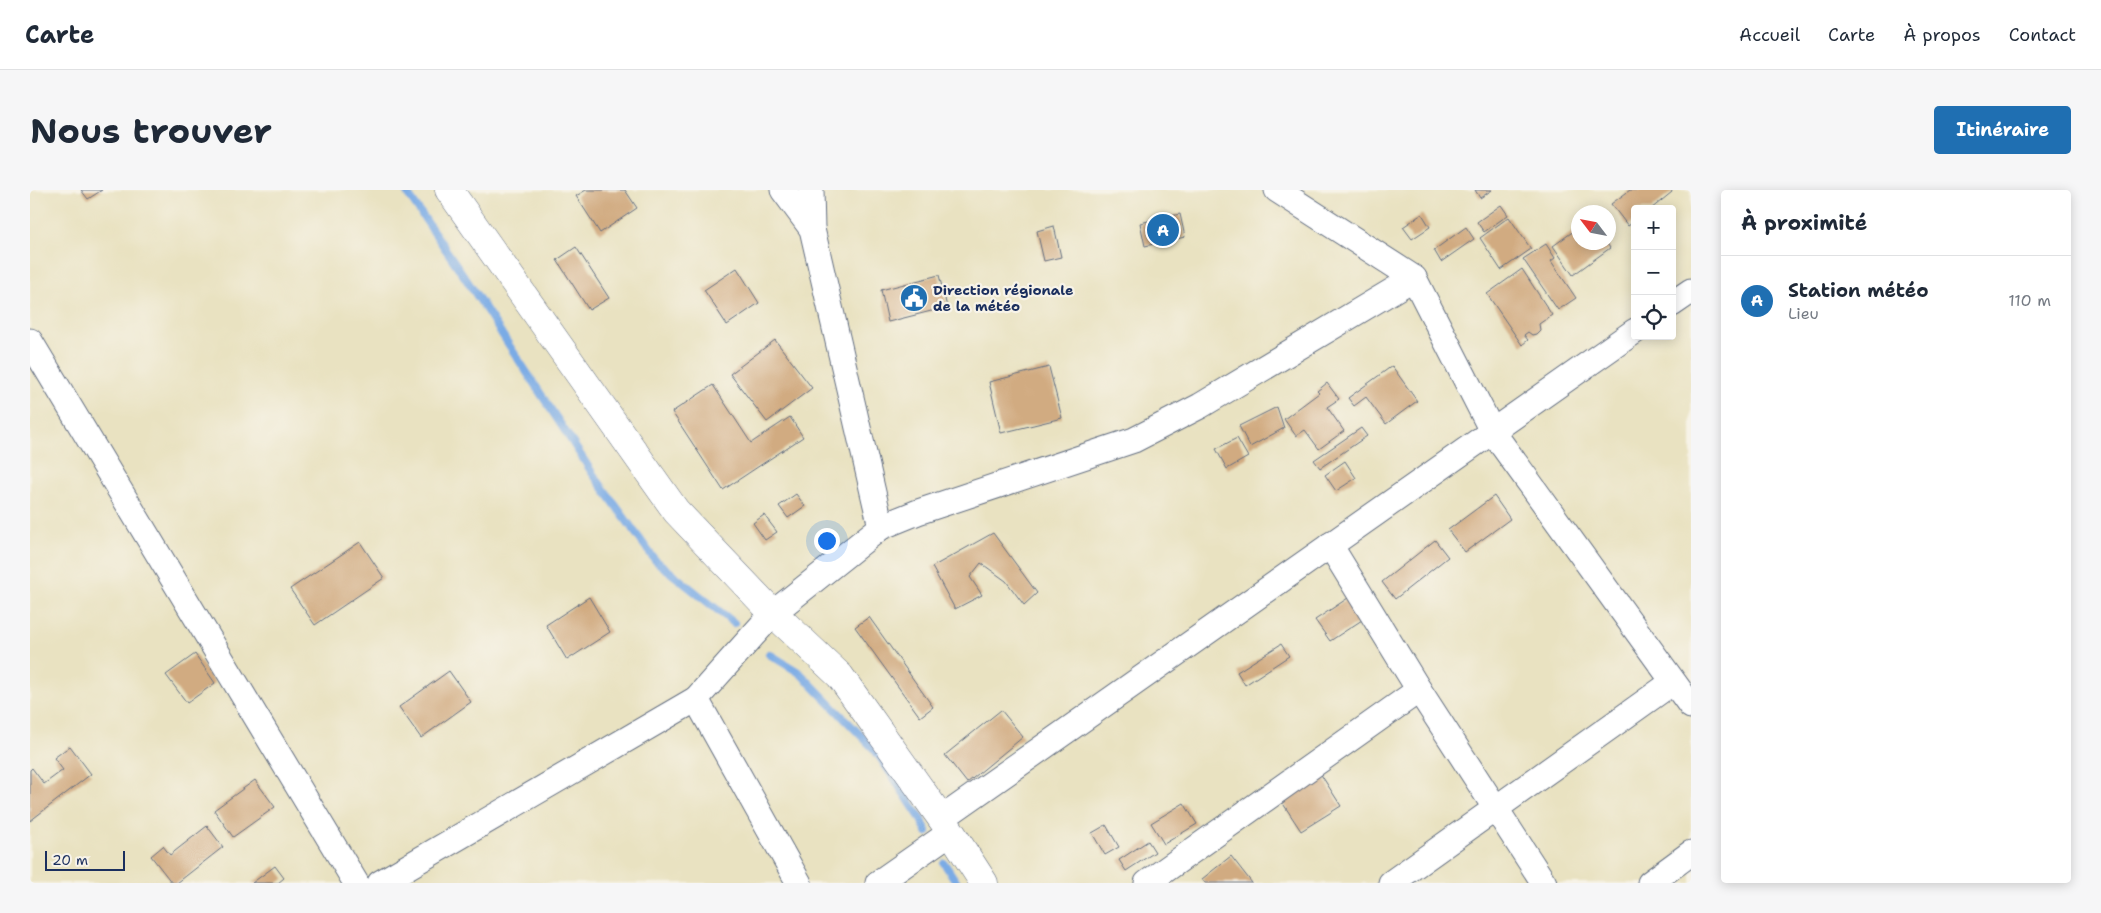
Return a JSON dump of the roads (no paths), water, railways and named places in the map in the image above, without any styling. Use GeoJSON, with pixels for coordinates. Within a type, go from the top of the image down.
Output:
{"type":"FeatureCollection","features":[{"type":"Feature","properties":{"kind":"main road"},"geometry":{"type":"LineString","coordinates":[[449,190],[676,511],[773,614],[840,676],[984,883]]}},
{"type":"Feature","properties":{"kind":"street"},"geometry":{"type":"LineString","coordinates":[[783,190],[812,229]]}},
{"type":"Feature","properties":{"kind":"street"},"geometry":{"type":"LineString","coordinates":[[811,190],[812,229],[882,527]]}},
{"type":"Feature","properties":{"kind":"street"},"geometry":{"type":"LineString","coordinates":[[1276,190],[1414,278],[1492,431],[1691,706]]}},
{"type":"Feature","properties":{"kind":"street"},"geometry":{"type":"LineString","coordinates":[[380,883],[696,699],[773,614],[882,527],[918,512],[1134,440],[1200,406],[1414,278]]}},
{"type":"Feature","properties":{"kind":"street"},"geometry":{"type":"LineString","coordinates":[[1676,301],[1691,291]]}},
{"type":"Feature","properties":{"kind":"street"},"geometry":{"type":"LineString","coordinates":[[878,883],[946,826],[1330,546],[1631,334]]}},
{"type":"Feature","properties":{"kind":"street"},"geometry":{"type":"LineString","coordinates":[[30,341],[356,883]]}},
{"type":"Feature","properties":{"kind":"street"},"geometry":{"type":"LineString","coordinates":[[1330,546],[1419,690],[1544,883]]}},
{"type":"Feature","properties":{"kind":"street"},"geometry":{"type":"LineString","coordinates":[[1390,883],[1673,682]]}},
{"type":"Feature","properties":{"kind":"street"},"geometry":{"type":"LineString","coordinates":[[1147,883],[1419,690]]}},
{"type":"Feature","properties":{"kind":"street"},"geometry":{"type":"LineString","coordinates":[[696,699],[799,883]]}},
{"type":"Feature","properties":{"kind":"street"},"geometry":{"type":"LineString","coordinates":[[1650,883],[1691,853]]}},
{"type":"Feature","properties":{"kind":"waterway"},"geometry":{"type":"LineString","coordinates":[[405,190],[466,279],[593,474],[655,560],[734,623]]}},
{"type":"Feature","properties":{"kind":"waterway"},"geometry":{"type":"LineString","coordinates":[[769,654],[800,673],[875,750],[921,819],[927,832]]}},
{"type":"Feature","properties":{"kind":"waterway"},"geometry":{"type":"LineString","coordinates":[[944,863],[957,883]]}},
{"type":"Feature","properties":{"kind":"place","name":"Station météo"},"geometry":{"type":"Point","coordinates":[1163,230]}},
{"type":"Feature","properties":{"kind":"place","name":"Direction régionale de la météo"},"geometry":{"type":"Point","coordinates":[914,298]}}]}
